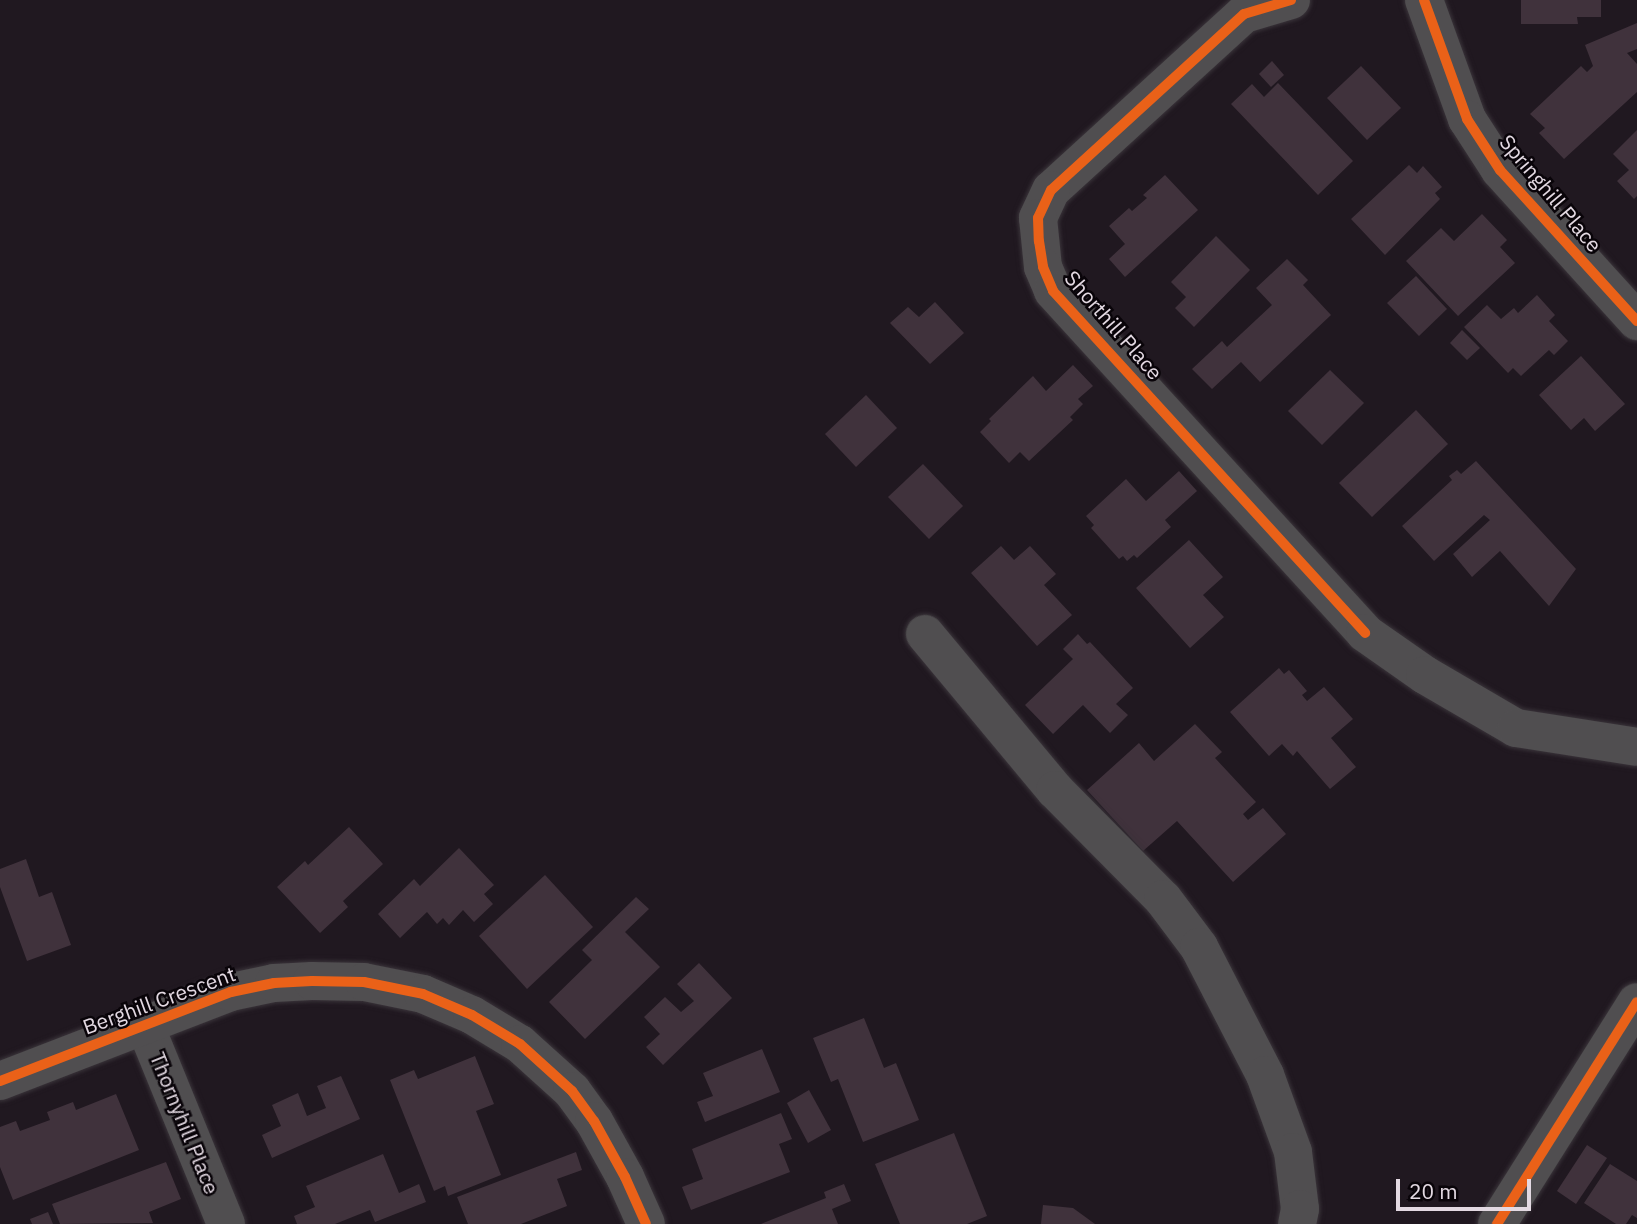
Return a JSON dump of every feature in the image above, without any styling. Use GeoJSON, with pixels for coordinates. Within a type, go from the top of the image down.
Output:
{"type":"FeatureCollection","features":[{"type":"Feature","properties":{"kind":"street","name":"Shorthill Place"},"geometry":{"type":"LineString","coordinates":[[1291,0],[1244,14],[1051,190],[1038,218],[1043,267],[1053,291],[1365,633],[1416,669],[1516,728],[1637,747]]}},
{"type":"Feature","properties":{"kind":"street","name":"Springhill Place"},"geometry":{"type":"LineString","coordinates":[[1424,0],[1467,119],[1500,170],[1637,321]]}},
{"type":"Feature","properties":{"kind":"street"},"geometry":{"type":"LineString","coordinates":[[925,634],[1055,790],[1163,899],[1199,947],[1265,1075],[1293,1152],[1300,1209],[1297,1224]]}},
{"type":"Feature","properties":{"kind":"street","name":"Berghill Crescent"},"geometry":{"type":"LineString","coordinates":[[0,1081],[144,1023],[231,992],[274,984],[364,982],[424,994],[472,1015],[520,1044],[572,1091],[594,1121],[625,1177],[646,1224]]}},
{"type":"Feature","properties":{"kind":"street"},"geometry":{"type":"LineString","coordinates":[[1497,1224],[1637,1002]]}},
{"type":"Feature","properties":{"kind":"street","name":"Thornyhill Place"},"geometry":{"type":"LineString","coordinates":[[144,1023],[226,1224]]}},
{"type":"Feature","properties":{"kind":"building"},"geometry":{"type":"Polygon","coordinates":[[[1521,0],[1601,0],[1601,17],[1577,17],[1578,24],[1521,24],[1521,0]]]}},
{"type":"Feature","properties":{"kind":"building"},"geometry":{"type":"Polygon","coordinates":[[[1637,23],[1637,49],[1627,53],[1637,64],[1637,92],[1564,159],[1539,133],[1545,128],[1530,114],[1581,66],[1587,72],[1593,66],[1585,45],[1637,23]]]}},
{"type":"Feature","properties":{"kind":"building"},"geometry":{"type":"Polygon","coordinates":[[[1272,61],[1284,75],[1271,87],[1259,74],[1272,61]]]}},
{"type":"Feature","properties":{"kind":"building"},"geometry":{"type":"Polygon","coordinates":[[[1361,66],[1401,108],[1367,140],[1327,98],[1361,66]]]}},
{"type":"Feature","properties":{"kind":"building"},"geometry":{"type":"Polygon","coordinates":[[[1278,83],[1353,161],[1318,195],[1231,104],[1252,84],[1264,97],[1278,83]]]}},
{"type":"Feature","properties":{"kind":"building"},"geometry":{"type":"Polygon","coordinates":[[[1637,130],[1637,196],[1634,199],[1617,181],[1629,170],[1613,154],[1637,130]]]}},
{"type":"Feature","properties":{"kind":"building"},"geometry":{"type":"Polygon","coordinates":[[[1409,165],[1417,173],[1423,166],[1442,187],[1435,193],[1440,199],[1385,255],[1351,219],[1409,165]]]}},
{"type":"Feature","properties":{"kind":"building"},"geometry":{"type":"Polygon","coordinates":[[[1165,175],[1198,210],[1125,277],[1109,259],[1125,244],[1109,226],[1129,208],[1132,211],[1147,198],[1143,195],[1165,175]]]}},
{"type":"Feature","properties":{"kind":"building"},"geometry":{"type":"Polygon","coordinates":[[[1482,214],[1507,240],[1500,247],[1515,263],[1458,316],[1406,261],[1441,228],[1454,241],[1482,214]]]}},
{"type":"Feature","properties":{"kind":"building"},"geometry":{"type":"Polygon","coordinates":[[[1216,236],[1250,270],[1194,327],[1175,308],[1186,297],[1171,282],[1216,236]]]}},
{"type":"Feature","properties":{"kind":"building"},"geometry":{"type":"Polygon","coordinates":[[[1287,259],[1308,280],[1303,285],[1331,315],[1260,382],[1241,362],[1212,389],[1192,369],[1222,341],[1227,347],[1272,305],[1256,288],[1287,259]]]}},
{"type":"Feature","properties":{"kind":"building"},"geometry":{"type":"Polygon","coordinates":[[[1416,276],[1447,309],[1419,336],[1387,303],[1416,276]]]}},
{"type":"Feature","properties":{"kind":"building"},"geometry":{"type":"Polygon","coordinates":[[[1537,295],[1555,315],[1549,321],[1568,341],[1554,355],[1549,350],[1521,376],[1513,368],[1508,373],[1464,327],[1487,305],[1501,319],[1514,308],[1518,313],[1537,295]]]}},
{"type":"Feature","properties":{"kind":"building"},"geometry":{"type":"Polygon","coordinates":[[[935,302],[964,333],[930,364],[890,323],[908,307],[919,317],[935,302]]]}},
{"type":"Feature","properties":{"kind":"building"},"geometry":{"type":"Polygon","coordinates":[[[1462,330],[1480,348],[1467,360],[1450,343],[1462,330]]]}},
{"type":"Feature","properties":{"kind":"building"},"geometry":{"type":"Polygon","coordinates":[[[1581,356],[1625,404],[1595,431],[1584,418],[1571,430],[1539,395],[1581,356]]]}},
{"type":"Feature","properties":{"kind":"building"},"geometry":{"type":"Polygon","coordinates":[[[1073,365],[1093,386],[1078,399],[1083,404],[1070,417],[1073,420],[1029,461],[1020,452],[1009,463],[980,432],[991,421],[989,419],[1033,376],[1046,391],[1073,365]]]}},
{"type":"Feature","properties":{"kind":"building"},"geometry":{"type":"Polygon","coordinates":[[[1330,370],[1364,403],[1322,445],[1288,411],[1330,370]]]}},
{"type":"Feature","properties":{"kind":"building"},"geometry":{"type":"Polygon","coordinates":[[[866,395],[897,428],[856,467],[825,434],[866,395]]]}},
{"type":"Feature","properties":{"kind":"building"},"geometry":{"type":"Polygon","coordinates":[[[1416,410],[1448,444],[1372,517],[1339,483],[1416,410]]]}},
{"type":"Feature","properties":{"kind":"building"},"geometry":{"type":"Polygon","coordinates":[[[1476,461],[1576,569],[1549,606],[1500,551],[1472,577],[1453,554],[1490,520],[1484,515],[1434,561],[1402,526],[1452,480],[1449,476],[1457,470],[1461,474],[1476,461]]]}},
{"type":"Feature","properties":{"kind":"building"},"geometry":{"type":"Polygon","coordinates":[[[923,464],[963,506],[929,539],[888,497],[923,464]]]}},
{"type":"Feature","properties":{"kind":"building"},"geometry":{"type":"Polygon","coordinates":[[[1179,471],[1197,491],[1165,520],[1171,527],[1137,558],[1134,555],[1127,561],[1123,556],[1119,559],[1091,528],[1094,525],[1086,516],[1126,479],[1146,501],[1179,471]]]}},
{"type":"Feature","properties":{"kind":"building"},"geometry":{"type":"Polygon","coordinates":[[[1189,540],[1223,577],[1203,595],[1224,617],[1190,648],[1136,588],[1189,540]]]}},
{"type":"Feature","properties":{"kind":"building"},"geometry":{"type":"Polygon","coordinates":[[[1001,546],[1014,560],[1030,546],[1056,574],[1044,585],[1072,615],[1037,646],[971,573],[1001,546]]]}},
{"type":"Feature","properties":{"kind":"building"},"geometry":{"type":"Polygon","coordinates":[[[1078,634],[1087,644],[1090,642],[1133,688],[1116,704],[1128,715],[1110,733],[1083,705],[1053,734],[1025,705],[1073,659],[1063,649],[1078,634]]]}},
{"type":"Feature","properties":{"kind":"building"},"geometry":{"type":"Polygon","coordinates":[[[1279,668],[1284,674],[1289,670],[1307,691],[1302,695],[1307,701],[1324,687],[1353,719],[1331,738],[1356,767],[1330,789],[1297,751],[1293,756],[1282,744],[1269,756],[1230,712],[1279,668]]]}},
{"type":"Feature","properties":{"kind":"building"},"geometry":{"type":"Polygon","coordinates":[[[1195,724],[1222,752],[1215,758],[1256,802],[1243,814],[1248,820],[1263,808],[1286,834],[1233,882],[1177,821],[1143,851],[1087,790],[1139,743],[1154,761],[1195,724]]]}},
{"type":"Feature","properties":{"kind":"building"},"geometry":{"type":"Polygon","coordinates":[[[349,827],[383,864],[343,901],[348,907],[320,933],[277,887],[305,861],[308,865],[349,827]]]}},
{"type":"Feature","properties":{"kind":"building"},"geometry":{"type":"Polygon","coordinates":[[[459,848],[494,885],[484,894],[493,904],[474,922],[463,910],[449,925],[443,918],[437,924],[427,912],[400,938],[378,914],[414,879],[420,886],[459,848]]]}},
{"type":"Feature","properties":{"kind":"building"},"geometry":{"type":"Polygon","coordinates":[[[26,859],[39,897],[52,892],[71,945],[27,961],[0,887],[0,869],[26,859]]]}},
{"type":"Feature","properties":{"kind":"building"},"geometry":{"type":"Polygon","coordinates":[[[545,875],[593,927],[527,989],[479,936],[545,875]]]}},
{"type":"Feature","properties":{"kind":"building"},"geometry":{"type":"Polygon","coordinates":[[[636,897],[649,909],[625,932],[660,967],[585,1039],[549,1002],[592,960],[582,950],[636,897]]]}},
{"type":"Feature","properties":{"kind":"building"},"geometry":{"type":"Polygon","coordinates":[[[699,963],[732,998],[663,1065],[646,1047],[660,1034],[644,1017],[665,997],[681,1012],[694,1001],[677,984],[699,963]]]}},
{"type":"Feature","properties":{"kind":"building"},"geometry":{"type":"Polygon","coordinates":[[[864,1018],[884,1068],[896,1063],[919,1120],[863,1142],[838,1079],[831,1082],[813,1038],[864,1018]]]}},
{"type":"Feature","properties":{"kind":"building"},"geometry":{"type":"Polygon","coordinates":[[[762,1049],[780,1092],[705,1122],[697,1102],[713,1096],[703,1073],[762,1049]]]}},
{"type":"Feature","properties":{"kind":"building"},"geometry":{"type":"Polygon","coordinates":[[[475,1056],[494,1104],[476,1111],[501,1175],[448,1196],[445,1186],[434,1191],[390,1080],[414,1070],[418,1079],[475,1056]]]}},
{"type":"Feature","properties":{"kind":"building"},"geometry":{"type":"Polygon","coordinates":[[[341,1076],[360,1119],[272,1158],[262,1135],[281,1126],[272,1105],[298,1093],[307,1116],[326,1108],[317,1086],[341,1076]]]}},
{"type":"Feature","properties":{"kind":"building"},"geometry":{"type":"Polygon","coordinates":[[[809,1090],[831,1130],[808,1143],[787,1103],[809,1090]]]}},
{"type":"Feature","properties":{"kind":"building"},"geometry":{"type":"Polygon","coordinates":[[[116,1094],[139,1150],[13,1200],[0,1167],[0,1127],[16,1121],[20,1131],[50,1120],[47,1112],[73,1102],[76,1110],[116,1094]]]}},
{"type":"Feature","properties":{"kind":"building"},"geometry":{"type":"Polygon","coordinates":[[[781,1113],[792,1139],[779,1144],[790,1172],[691,1210],[682,1187],[703,1179],[692,1149],[781,1113]]]}},
{"type":"Feature","properties":{"kind":"building"},"geometry":{"type":"Polygon","coordinates":[[[954,1133],[987,1216],[967,1224],[900,1224],[875,1164],[954,1133]]]}},
{"type":"Feature","properties":{"kind":"building"},"geometry":{"type":"Polygon","coordinates":[[[1587,1145],[1607,1158],[1576,1204],[1557,1191],[1587,1145]]]}},
{"type":"Feature","properties":{"kind":"building"},"geometry":{"type":"Polygon","coordinates":[[[576,1152],[582,1170],[557,1179],[567,1206],[521,1224],[468,1224],[457,1197],[576,1152]]]}},
{"type":"Feature","properties":{"kind":"building"},"geometry":{"type":"Polygon","coordinates":[[[383,1154],[399,1193],[419,1184],[426,1202],[375,1222],[370,1210],[335,1224],[297,1224],[294,1216],[315,1207],[306,1186],[383,1154]]]}},
{"type":"Feature","properties":{"kind":"building"},"geometry":{"type":"Polygon","coordinates":[[[166,1162],[181,1199],[149,1212],[153,1223],[60,1224],[52,1204],[166,1162]]]}},
{"type":"Feature","properties":{"kind":"building"},"geometry":{"type":"Polygon","coordinates":[[[1610,1164],[1637,1181],[1637,1218],[1632,1215],[1626,1224],[1616,1224],[1584,1203],[1610,1164]]]}},
{"type":"Feature","properties":{"kind":"building"},"geometry":{"type":"Polygon","coordinates":[[[844,1184],[851,1201],[832,1209],[838,1224],[761,1224],[826,1198],[824,1192],[844,1184]]]}},
{"type":"Feature","properties":{"kind":"building"},"geometry":{"type":"Polygon","coordinates":[[[1043,1205],[1073,1208],[1095,1224],[1041,1224],[1043,1205]]]}},
{"type":"Feature","properties":{"kind":"building"},"geometry":{"type":"Polygon","coordinates":[[[48,1212],[53,1224],[32,1224],[30,1219],[48,1212]]]}},
{"type":"Feature","properties":{"kind":"cycle path"},"geometry":{"type":"LineString","coordinates":[[1291,0],[1244,14],[1051,190],[1038,218],[1039,241],[1043,267],[1053,291],[1365,633]]}},
{"type":"Feature","properties":{"kind":"cycle path"},"geometry":{"type":"LineString","coordinates":[[1424,0],[1467,119],[1500,170],[1637,321]]}},
{"type":"Feature","properties":{"kind":"cycle path"},"geometry":{"type":"LineString","coordinates":[[0,1081],[231,992],[274,983],[364,982],[423,994],[472,1015],[520,1044],[572,1091],[594,1121],[625,1177],[646,1224]]}},
{"type":"Feature","properties":{"kind":"cycle path"},"geometry":{"type":"LineString","coordinates":[[1497,1224],[1637,1002]]}}]}
